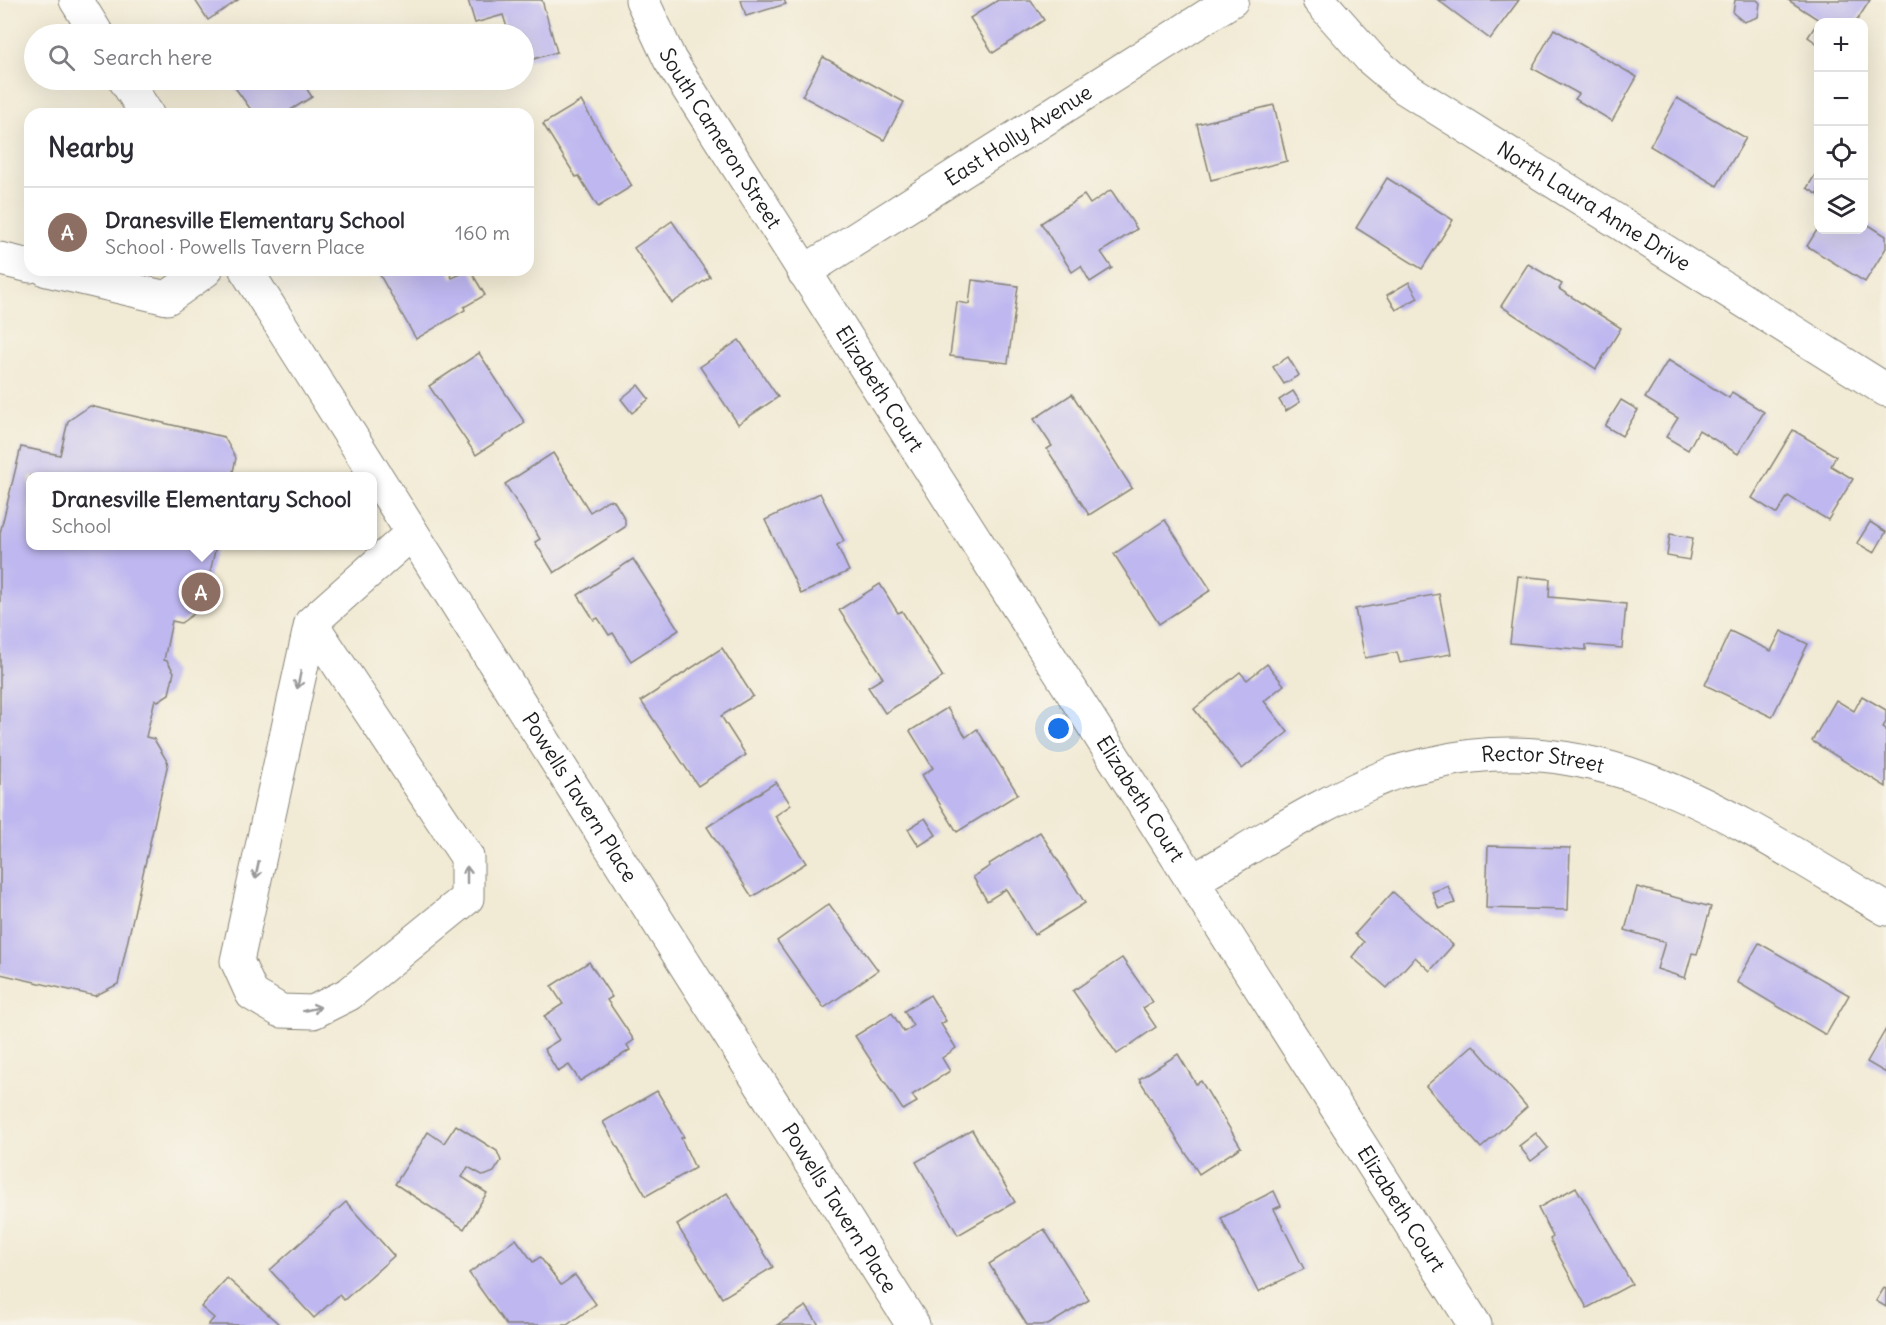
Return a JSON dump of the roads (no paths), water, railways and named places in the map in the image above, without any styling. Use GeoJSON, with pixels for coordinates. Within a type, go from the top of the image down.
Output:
{"type":"FeatureCollection","features":[{"type":"Feature","properties":{"kind":"street"},"geometry":{"type":"LineString","coordinates":[[76,0],[91,24]]}},
{"type":"Feature","properties":{"kind":"street","name":"South Cameron Street"},"geometry":{"type":"LineString","coordinates":[[642,0],[670,60],[804,272]]}},
{"type":"Feature","properties":{"kind":"street","name":"East Holly Avenue"},"geometry":{"type":"LineString","coordinates":[[804,272],[1232,0]]}},
{"type":"Feature","properties":{"kind":"street","name":"North Laura Anne Drive"},"geometry":{"type":"LineString","coordinates":[[1319,0],[1371,59],[1405,88],[1886,390]]}},
{"type":"Feature","properties":{"kind":"street"},"geometry":{"type":"LineString","coordinates":[[131,90],[143,108]]}},
{"type":"Feature","properties":{"kind":"street"},"geometry":{"type":"LineString","coordinates":[[0,259],[24,265]]}},
{"type":"Feature","properties":{"kind":"street","name":"Elizabeth Court"},"geometry":{"type":"LineString","coordinates":[[804,272],[1194,880],[1475,1325]]}},
{"type":"Feature","properties":{"kind":"street"},"geometry":{"type":"LineString","coordinates":[[73,276],[167,298],[198,276]]}},
{"type":"Feature","properties":{"kind":"street","name":"Powells Tavern Place"},"geometry":{"type":"LineString","coordinates":[[250,276],[373,472]]}},
{"type":"Feature","properties":{"kind":"street","name":"Powells Tavern Place"},"geometry":{"type":"LineString","coordinates":[[377,478],[913,1325]]}},
{"type":"Feature","properties":{"kind":"street"},"geometry":{"type":"LineString","coordinates":[[311,623],[467,857],[467,898],[349,994],[313,1012],[281,1011],[252,994],[237,961],[311,623],[412,533]]}},
{"type":"Feature","properties":{"kind":"street","name":"Rector Street"},"geometry":{"type":"LineString","coordinates":[[1194,880],[1330,802],[1396,772],[1462,756],[1522,752],[1579,760],[1633,773],[1683,794],[1743,824],[1886,909]]}},
{"type":"Feature","properties":{"kind":"place","name":"Dranesville Elementary School"},"geometry":{"type":"Point","coordinates":[201,592]}}]}
